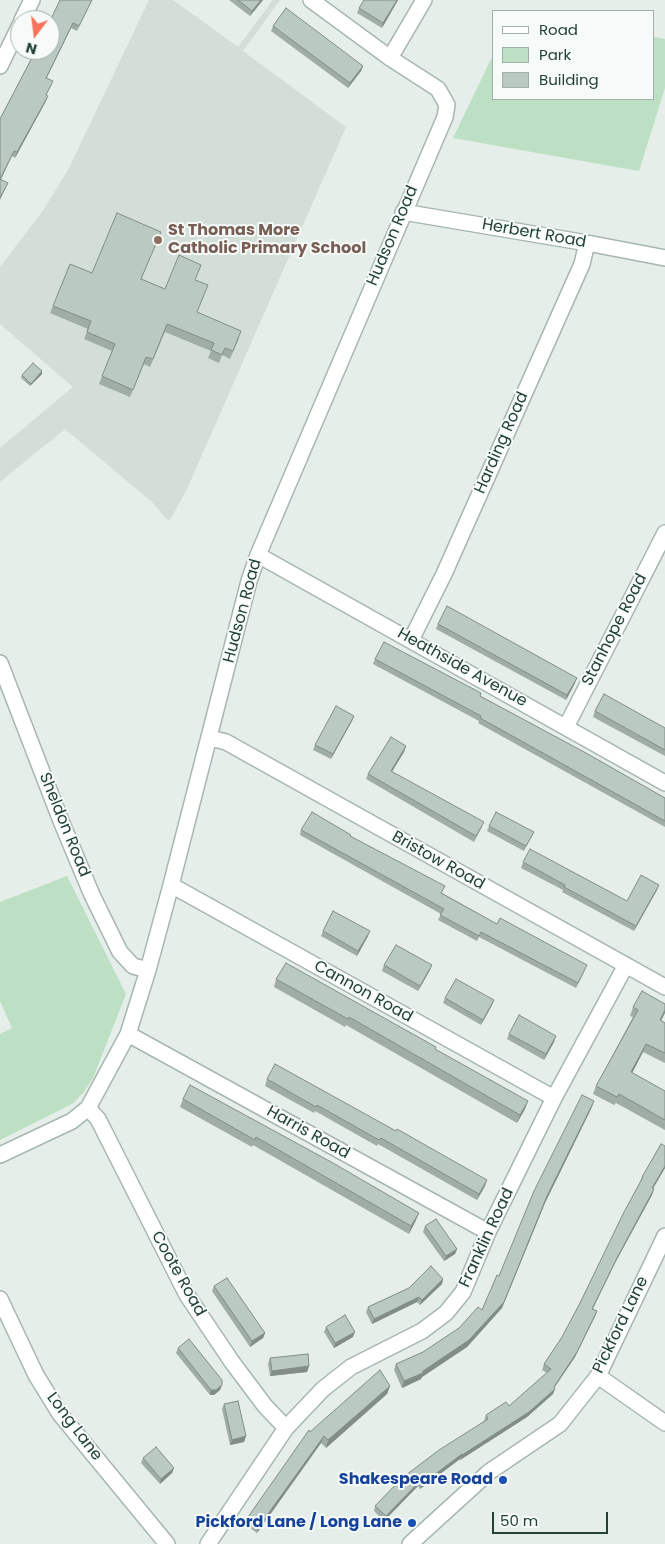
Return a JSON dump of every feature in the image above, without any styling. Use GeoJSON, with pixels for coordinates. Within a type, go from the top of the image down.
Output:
{"type":"FeatureCollection","features":[{"type":"Feature","properties":{"kind":"street"},"geometry":{"type":"LineString","coordinates":[[311,0],[390,58],[424,0]]}},
{"type":"Feature","properties":{"kind":"street"},"geometry":{"type":"LineString","coordinates":[[0,66],[10,46]]}},
{"type":"Feature","properties":{"kind":"street","name":"Hudson Road"},"geometry":{"type":"LineString","coordinates":[[0,1155],[72,1121],[88,1108],[128,1034],[171,885],[249,581],[258,555],[445,117],[447,105],[438,89],[390,58]]}},
{"type":"Feature","properties":{"kind":"street","name":"Herbert Road"},"geometry":{"type":"LineString","coordinates":[[404,212],[665,258]]}},
{"type":"Feature","properties":{"kind":"street","name":"Harding Road"},"geometry":{"type":"LineString","coordinates":[[412,640],[444,574],[582,264],[587,243]]}},
{"type":"Feature","properties":{"kind":"street","name":"Stanhope Road"},"geometry":{"type":"LineString","coordinates":[[566,727],[664,537]]}},
{"type":"Feature","properties":{"kind":"street","name":"Heathside Avenue"},"geometry":{"type":"LineString","coordinates":[[258,555],[665,783]]}},
{"type":"Feature","properties":{"kind":"street","name":"Sheldon Road"},"geometry":{"type":"LineString","coordinates":[[0,663],[92,896],[120,952],[133,966],[148,970]]}},
{"type":"Feature","properties":{"kind":"street","name":"Bristow Road"},"geometry":{"type":"LineString","coordinates":[[210,738],[226,742],[665,987]]}},
{"type":"Feature","properties":{"kind":"street","name":"Cannon Road"},"geometry":{"type":"LineString","coordinates":[[171,885],[554,1098]]}},
{"type":"Feature","properties":{"kind":"street","name":"Franklin Road"},"geometry":{"type":"LineString","coordinates":[[208,1544],[286,1428],[323,1389],[351,1367],[422,1331],[446,1313],[463,1292],[488,1232],[554,1098],[626,965]]}},
{"type":"Feature","properties":{"kind":"street","name":"Harris Road"},"geometry":{"type":"LineString","coordinates":[[128,1034],[488,1232]]}},
{"type":"Feature","properties":{"kind":"street","name":"Coote Road"},"geometry":{"type":"LineString","coordinates":[[88,1108],[98,1119],[187,1295],[232,1362],[265,1406],[286,1428]]}},
{"type":"Feature","properties":{"kind":"street","name":"Pickford Lane"},"geometry":{"type":"LineString","coordinates":[[410,1544],[489,1472],[560,1424],[598,1376],[665,1236]]}},
{"type":"Feature","properties":{"kind":"street","name":"Long Lane"},"geometry":{"type":"LineString","coordinates":[[0,1299],[36,1375],[60,1414],[167,1544]]}},
{"type":"Feature","properties":{"kind":"street"},"geometry":{"type":"LineString","coordinates":[[598,1376],[665,1423]]}},
{"type":"Feature","properties":{"kind":"shaded area","name":"St Thomas More Catholic Primary School"},"geometry":{"type":"Polygon","coordinates":[[[149,0],[173,0],[238,47],[273,0],[280,0],[243,51],[346,127],[187,489],[170,520],[166,519],[152,502],[65,429],[0,482],[0,448],[73,387],[0,324],[0,267],[42,212],[68,170],[149,0]]]}},
{"type":"Feature","properties":{"kind":"green space"},"geometry":{"type":"Polygon","coordinates":[[[655,37],[665,39],[665,88],[639,171],[453,138],[492,57],[492,100],[655,100],[655,37]]]}},
{"type":"Feature","properties":{"kind":"green space"},"geometry":{"type":"Polygon","coordinates":[[[67,876],[126,994],[93,1078],[84,1092],[72,1104],[0,1140],[0,1034],[12,1028],[0,1001],[0,902],[67,876]]]}},
{"type":"Feature","properties":{"kind":"building"},"geometry":{"type":"Polygon","coordinates":[[[60,0],[92,0],[79,26],[73,23],[60,49],[60,10],[55,10],[60,0]]]}},
{"type":"Feature","properties":{"kind":"building"},"geometry":{"type":"Polygon","coordinates":[[[238,0],[261,0],[252,11],[238,0]]]}},
{"type":"Feature","properties":{"kind":"building"},"geometry":{"type":"Polygon","coordinates":[[[364,0],[397,0],[383,23],[359,8],[364,0]]]}},
{"type":"Feature","properties":{"kind":"building"},"geometry":{"type":"Polygon","coordinates":[[[286,8],[363,66],[350,83],[273,26],[286,8]]]}},
{"type":"Feature","properties":{"kind":"building"},"geometry":{"type":"Polygon","coordinates":[[[31,60],[55,60],[46,78],[53,81],[46,95],[48,96],[17,152],[14,151],[0,179],[0,119],[31,60]]]}},
{"type":"Feature","properties":{"kind":"building"},"geometry":{"type":"Polygon","coordinates":[[[0,179],[8,183],[0,198],[0,179]]]}},
{"type":"Feature","properties":{"kind":"building"},"geometry":{"type":"Polygon","coordinates":[[[117,213],[161,232],[141,279],[165,289],[179,255],[201,265],[195,280],[208,285],[197,312],[241,331],[233,351],[225,348],[222,355],[211,350],[214,343],[167,324],[153,359],[146,357],[133,390],[102,376],[115,344],[87,332],[91,321],[53,306],[70,264],[92,273],[117,213]]]}},
{"type":"Feature","properties":{"kind":"building"},"geometry":{"type":"Polygon","coordinates":[[[33,363],[42,371],[31,384],[22,375],[33,363]]]}},
{"type":"Feature","properties":{"kind":"building"},"geometry":{"type":"Polygon","coordinates":[[[447,606],[577,678],[567,695],[438,624],[447,606]]]}},
{"type":"Feature","properties":{"kind":"building"},"geometry":{"type":"Polygon","coordinates":[[[384,642],[481,693],[480,696],[665,798],[665,821],[480,718],[481,716],[375,659],[384,642]]]}},
{"type":"Feature","properties":{"kind":"building"},"geometry":{"type":"Polygon","coordinates":[[[604,694],[665,728],[665,750],[595,711],[604,694]]]}},
{"type":"Feature","properties":{"kind":"building"},"geometry":{"type":"Polygon","coordinates":[[[336,706],[354,716],[333,754],[315,745],[336,706]]]}},
{"type":"Feature","properties":{"kind":"building"},"geometry":{"type":"Polygon","coordinates":[[[391,737],[406,746],[391,771],[484,822],[476,836],[368,774],[391,737]]]}},
{"type":"Feature","properties":{"kind":"building"},"geometry":{"type":"Polygon","coordinates":[[[312,812],[350,836],[445,886],[441,893],[497,924],[500,918],[587,965],[578,983],[481,932],[479,936],[440,915],[444,909],[301,830],[312,812]]]}},
{"type":"Feature","properties":{"kind":"building"},"geometry":{"type":"Polygon","coordinates":[[[496,812],[534,832],[526,846],[489,826],[496,812]]]}},
{"type":"Feature","properties":{"kind":"building"},"geometry":{"type":"Polygon","coordinates":[[[530,849],[627,901],[641,875],[659,885],[636,926],[564,887],[565,885],[523,862],[530,849]]]}},
{"type":"Feature","properties":{"kind":"building"},"geometry":{"type":"Polygon","coordinates":[[[333,911],[370,931],[358,951],[323,931],[333,911]]]}},
{"type":"Feature","properties":{"kind":"building"},"geometry":{"type":"Polygon","coordinates":[[[396,945],[432,965],[420,986],[384,965],[396,945]]]}},
{"type":"Feature","properties":{"kind":"building"},"geometry":{"type":"Polygon","coordinates":[[[286,963],[528,1101],[520,1115],[349,1017],[348,1019],[276,979],[286,963]]]}},
{"type":"Feature","properties":{"kind":"building"},"geometry":{"type":"Polygon","coordinates":[[[456,979],[494,1000],[483,1020],[445,998],[456,979]]]}},
{"type":"Feature","properties":{"kind":"building"},"geometry":{"type":"Polygon","coordinates":[[[642,991],[665,1004],[665,1010],[660,1020],[665,1023],[665,1053],[646,1044],[631,1072],[665,1091],[665,1120],[619,1094],[617,1097],[596,1086],[638,1010],[633,1007],[642,991]]]}},
{"type":"Feature","properties":{"kind":"building"},"geometry":{"type":"Polygon","coordinates":[[[519,1015],[556,1036],[546,1054],[509,1034],[519,1015]]]}},
{"type":"Feature","properties":{"kind":"building"},"geometry":{"type":"Polygon","coordinates":[[[275,1064],[396,1131],[397,1129],[487,1180],[479,1194],[381,1138],[379,1140],[267,1079],[275,1064]]]}},
{"type":"Feature","properties":{"kind":"building"},"geometry":{"type":"Polygon","coordinates":[[[190,1085],[333,1163],[419,1213],[411,1226],[256,1137],[255,1140],[183,1099],[190,1085]]]}},
{"type":"Feature","properties":{"kind":"building"},"geometry":{"type":"Polygon","coordinates":[[[582,1095],[594,1101],[547,1196],[504,1302],[469,1340],[423,1371],[423,1373],[404,1381],[396,1364],[423,1352],[459,1328],[478,1307],[482,1310],[497,1275],[499,1276],[534,1191],[582,1095]]]}},
{"type":"Feature","properties":{"kind":"building"},"geometry":{"type":"Polygon","coordinates":[[[661,1144],[665,1146],[665,1166],[652,1188],[654,1189],[592,1309],[597,1311],[577,1352],[554,1387],[555,1389],[529,1412],[462,1454],[422,1484],[420,1481],[386,1516],[375,1506],[402,1478],[439,1450],[488,1419],[486,1415],[506,1402],[509,1406],[551,1369],[544,1364],[562,1337],[624,1212],[661,1144]]]}},
{"type":"Feature","properties":{"kind":"building"},"geometry":{"type":"Polygon","coordinates":[[[436,1219],[457,1249],[446,1256],[425,1226],[436,1219]]]}},
{"type":"Feature","properties":{"kind":"building"},"geometry":{"type":"Polygon","coordinates":[[[431,1266],[443,1279],[422,1300],[419,1297],[374,1319],[368,1307],[409,1288],[431,1266]]]}},
{"type":"Feature","properties":{"kind":"building"},"geometry":{"type":"Polygon","coordinates":[[[227,1278],[265,1333],[252,1341],[214,1286],[227,1278]]]}},
{"type":"Feature","properties":{"kind":"building"},"geometry":{"type":"Polygon","coordinates":[[[345,1315],[355,1332],[335,1343],[326,1327],[345,1315]]]}},
{"type":"Feature","properties":{"kind":"building"},"geometry":{"type":"Polygon","coordinates":[[[189,1339],[222,1380],[222,1385],[216,1390],[211,1390],[178,1348],[189,1339]]]}},
{"type":"Feature","properties":{"kind":"building"},"geometry":{"type":"Polygon","coordinates":[[[308,1354],[309,1366],[272,1371],[270,1358],[308,1354]]]}},
{"type":"Feature","properties":{"kind":"building"},"geometry":{"type":"Polygon","coordinates":[[[380,1370],[390,1386],[328,1440],[324,1436],[260,1525],[248,1517],[309,1430],[310,1432],[380,1370]]]}},
{"type":"Feature","properties":{"kind":"building"},"geometry":{"type":"Polygon","coordinates":[[[238,1401],[246,1436],[232,1440],[224,1404],[238,1401]]]}},
{"type":"Feature","properties":{"kind":"building"},"geometry":{"type":"Polygon","coordinates":[[[156,1447],[174,1468],[161,1479],[143,1458],[156,1447]]]}},
{"type":"Feature","properties":{"kind":"place","name":"St Thomas More Catholic Primary School"},"geometry":{"type":"Point","coordinates":[158,240]}},
{"type":"Feature","properties":{"kind":"place","name":"Shakespeare Road"},"geometry":{"type":"Point","coordinates":[503,1480]}},
{"type":"Feature","properties":{"kind":"place","name":"Pickford Lane / Long Lane"},"geometry":{"type":"Point","coordinates":[412,1523]}}]}
